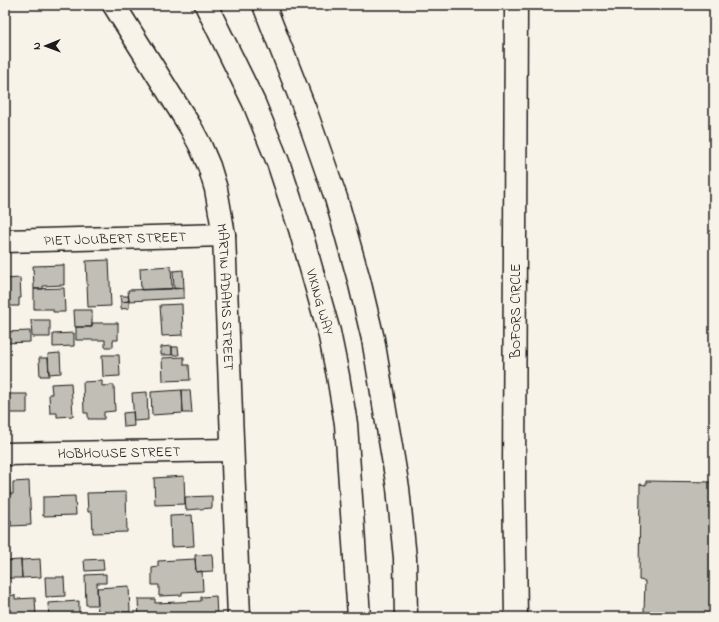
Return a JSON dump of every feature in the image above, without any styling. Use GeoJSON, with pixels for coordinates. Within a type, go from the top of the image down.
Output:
{"type":"FeatureCollection","features":[{"type":"Feature","properties":{"kind":"street","name":"MARTIN ADAMS STREET"},"geometry":{"type":"LineString","coordinates":[[114,5],[191,128],[209,166],[216,189],[224,235],[239,617]]}},
{"type":"Feature","properties":{"kind":"street","name":"VIKING WAY"},"geometry":{"type":"LineString","coordinates":[[206,5],[254,103],[278,162],[300,229],[329,332],[346,424],[359,617]]}},
{"type":"Feature","properties":{"kind":"street","name":"BOFORS CIRCLE"},"geometry":{"type":"LineString","coordinates":[[516,5],[514,477],[516,617]]}},
{"type":"Feature","properties":{"kind":"street"},"geometry":{"type":"LineString","coordinates":[[265,7],[307,115],[336,198],[359,280],[373,339],[398,488],[405,558],[406,617]]}},
{"type":"Feature","properties":{"kind":"street","name":"PIET JOUBERT STREET"},"geometry":{"type":"LineString","coordinates":[[5,241],[224,235]]}},
{"type":"Feature","properties":{"kind":"street","name":"HOBHOUSE STREET"},"geometry":{"type":"LineString","coordinates":[[5,454],[232,450]]}},
{"type":"Feature","properties":{"kind":"building"},"geometry":{"type":"Polygon","coordinates":[[[109,260],[111,306],[88,307],[86,261],[109,260]]]}},
{"type":"Feature","properties":{"kind":"building"},"geometry":{"type":"Polygon","coordinates":[[[64,265],[64,285],[43,286],[43,289],[34,289],[33,266],[64,265]]]}},
{"type":"Feature","properties":{"kind":"building"},"geometry":{"type":"Polygon","coordinates":[[[171,266],[172,289],[141,290],[140,268],[171,266]]]}},
{"type":"Feature","properties":{"kind":"building"},"geometry":{"type":"Polygon","coordinates":[[[183,270],[184,288],[174,289],[173,271],[183,270]]]}},
{"type":"Feature","properties":{"kind":"building"},"geometry":{"type":"Polygon","coordinates":[[[20,278],[21,298],[19,298],[19,306],[5,306],[5,279],[20,278]]]}},
{"type":"Feature","properties":{"kind":"building"},"geometry":{"type":"Polygon","coordinates":[[[64,288],[65,312],[53,312],[53,309],[34,309],[34,289],[64,288]]]}},
{"type":"Feature","properties":{"kind":"building"},"geometry":{"type":"Polygon","coordinates":[[[184,288],[184,298],[129,301],[128,290],[184,288]]]}},
{"type":"Feature","properties":{"kind":"building"},"geometry":{"type":"Polygon","coordinates":[[[120,296],[128,296],[129,301],[121,302],[120,296]]]}},
{"type":"Feature","properties":{"kind":"building"},"geometry":{"type":"Polygon","coordinates":[[[129,301],[129,308],[121,309],[121,302],[129,301]]]}},
{"type":"Feature","properties":{"kind":"building"},"geometry":{"type":"Polygon","coordinates":[[[182,304],[183,335],[162,336],[160,305],[182,304]]]}},
{"type":"Feature","properties":{"kind":"building"},"geometry":{"type":"Polygon","coordinates":[[[74,310],[92,310],[92,327],[75,327],[74,310]]]}},
{"type":"Feature","properties":{"kind":"building"},"geometry":{"type":"Polygon","coordinates":[[[31,320],[50,320],[50,337],[32,337],[31,320]]]}},
{"type":"Feature","properties":{"kind":"building"},"geometry":{"type":"Polygon","coordinates":[[[92,323],[118,323],[118,340],[113,340],[113,347],[105,347],[105,340],[76,340],[76,327],[92,327],[92,323]]]}},
{"type":"Feature","properties":{"kind":"building"},"geometry":{"type":"Polygon","coordinates":[[[30,331],[30,342],[5,343],[5,332],[30,331]]]}},
{"type":"Feature","properties":{"kind":"building"},"geometry":{"type":"Polygon","coordinates":[[[74,333],[74,346],[53,347],[53,334],[74,333]]]}},
{"type":"Feature","properties":{"kind":"building"},"geometry":{"type":"Polygon","coordinates":[[[172,346],[172,355],[161,355],[161,347],[172,346]]]}},
{"type":"Feature","properties":{"kind":"building"},"geometry":{"type":"Polygon","coordinates":[[[172,347],[178,347],[179,355],[172,355],[172,347]]]}},
{"type":"Feature","properties":{"kind":"building"},"geometry":{"type":"Polygon","coordinates":[[[60,353],[61,373],[49,374],[48,354],[60,353]]]}},
{"type":"Feature","properties":{"kind":"building"},"geometry":{"type":"Polygon","coordinates":[[[102,355],[119,355],[120,376],[103,377],[102,355]]]}},
{"type":"Feature","properties":{"kind":"building"},"geometry":{"type":"Polygon","coordinates":[[[184,357],[184,365],[189,365],[190,380],[163,381],[162,358],[184,357]]]}},
{"type":"Feature","properties":{"kind":"building"},"geometry":{"type":"Polygon","coordinates":[[[39,358],[48,358],[49,376],[40,376],[39,358]]]}},
{"type":"Feature","properties":{"kind":"building"},"geometry":{"type":"Polygon","coordinates":[[[102,381],[102,386],[114,385],[115,411],[104,412],[104,419],[88,419],[88,413],[84,413],[83,382],[102,381]]]}},
{"type":"Feature","properties":{"kind":"building"},"geometry":{"type":"Polygon","coordinates":[[[71,383],[73,416],[57,417],[57,413],[50,413],[49,394],[52,394],[51,384],[71,383]]]}},
{"type":"Feature","properties":{"kind":"building"},"geometry":{"type":"Polygon","coordinates":[[[5,390],[7,390],[7,394],[27,394],[27,413],[5,413],[5,390]]]}},
{"type":"Feature","properties":{"kind":"building"},"geometry":{"type":"Polygon","coordinates":[[[182,390],[190,390],[192,413],[183,413],[182,390]]]}},
{"type":"Feature","properties":{"kind":"building"},"geometry":{"type":"Polygon","coordinates":[[[182,390],[183,413],[152,415],[151,392],[182,390]]]}},
{"type":"Feature","properties":{"kind":"building"},"geometry":{"type":"Polygon","coordinates":[[[147,392],[148,420],[134,421],[132,393],[147,392]]]}},
{"type":"Feature","properties":{"kind":"building"},"geometry":{"type":"Polygon","coordinates":[[[133,412],[134,426],[124,427],[123,413],[133,412]]]}},
{"type":"Feature","properties":{"kind":"building"},"geometry":{"type":"Polygon","coordinates":[[[5,476],[9,476],[10,494],[5,494],[5,476]]]}},
{"type":"Feature","properties":{"kind":"building"},"geometry":{"type":"Polygon","coordinates":[[[184,476],[185,504],[155,505],[154,478],[184,476]]]}},
{"type":"Feature","properties":{"kind":"building"},"geometry":{"type":"Polygon","coordinates":[[[29,481],[31,525],[11,526],[11,520],[9,520],[7,494],[13,494],[13,482],[29,481]]]}},
{"type":"Feature","properties":{"kind":"building"},"geometry":{"type":"Polygon","coordinates":[[[646,481],[714,482],[714,617],[654,617],[654,613],[644,612],[645,581],[639,580],[640,484],[646,485],[646,481]]]}},
{"type":"Feature","properties":{"kind":"building"},"geometry":{"type":"Polygon","coordinates":[[[126,492],[127,532],[93,533],[92,512],[88,512],[87,493],[126,492]]]}},
{"type":"Feature","properties":{"kind":"building"},"geometry":{"type":"Polygon","coordinates":[[[5,494],[7,494],[9,520],[5,520],[5,494]]]}},
{"type":"Feature","properties":{"kind":"building"},"geometry":{"type":"Polygon","coordinates":[[[75,496],[76,515],[43,516],[43,497],[75,496]]]}},
{"type":"Feature","properties":{"kind":"building"},"geometry":{"type":"Polygon","coordinates":[[[212,496],[212,508],[186,510],[185,497],[212,496]]]}},
{"type":"Feature","properties":{"kind":"building"},"geometry":{"type":"Polygon","coordinates":[[[192,515],[194,546],[171,547],[170,516],[192,515]]]}},
{"type":"Feature","properties":{"kind":"building"},"geometry":{"type":"Polygon","coordinates":[[[212,554],[213,571],[196,572],[195,555],[212,554]]]}},
{"type":"Feature","properties":{"kind":"building"},"geometry":{"type":"Polygon","coordinates":[[[40,559],[41,577],[22,578],[21,560],[40,559]]]}},
{"type":"Feature","properties":{"kind":"building"},"geometry":{"type":"Polygon","coordinates":[[[103,559],[104,570],[85,571],[84,560],[103,559]]]}},
{"type":"Feature","properties":{"kind":"building"},"geometry":{"type":"Polygon","coordinates":[[[195,559],[196,572],[202,571],[203,591],[182,592],[182,595],[159,596],[159,585],[152,585],[152,568],[158,567],[158,561],[195,559]]]}},
{"type":"Feature","properties":{"kind":"building"},"geometry":{"type":"Polygon","coordinates":[[[21,560],[22,578],[5,578],[5,561],[21,560]]]}},
{"type":"Feature","properties":{"kind":"building"},"geometry":{"type":"Polygon","coordinates":[[[106,574],[106,583],[97,583],[98,605],[86,605],[85,575],[106,574]]]}},
{"type":"Feature","properties":{"kind":"building"},"geometry":{"type":"Polygon","coordinates":[[[45,577],[64,577],[65,596],[46,597],[45,577]]]}},
{"type":"Feature","properties":{"kind":"building"},"geometry":{"type":"Polygon","coordinates":[[[129,586],[130,612],[122,612],[122,617],[98,617],[97,588],[129,586]]]}},
{"type":"Feature","properties":{"kind":"building"},"geometry":{"type":"Polygon","coordinates":[[[15,595],[15,599],[35,598],[36,616],[5,617],[5,596],[15,595]]]}},
{"type":"Feature","properties":{"kind":"building"},"geometry":{"type":"Polygon","coordinates":[[[216,596],[217,617],[139,617],[138,599],[155,599],[155,603],[201,601],[201,597],[216,596]]]}},
{"type":"Feature","properties":{"kind":"building"},"geometry":{"type":"Polygon","coordinates":[[[79,601],[79,617],[49,617],[48,603],[79,601]]]}}]}
